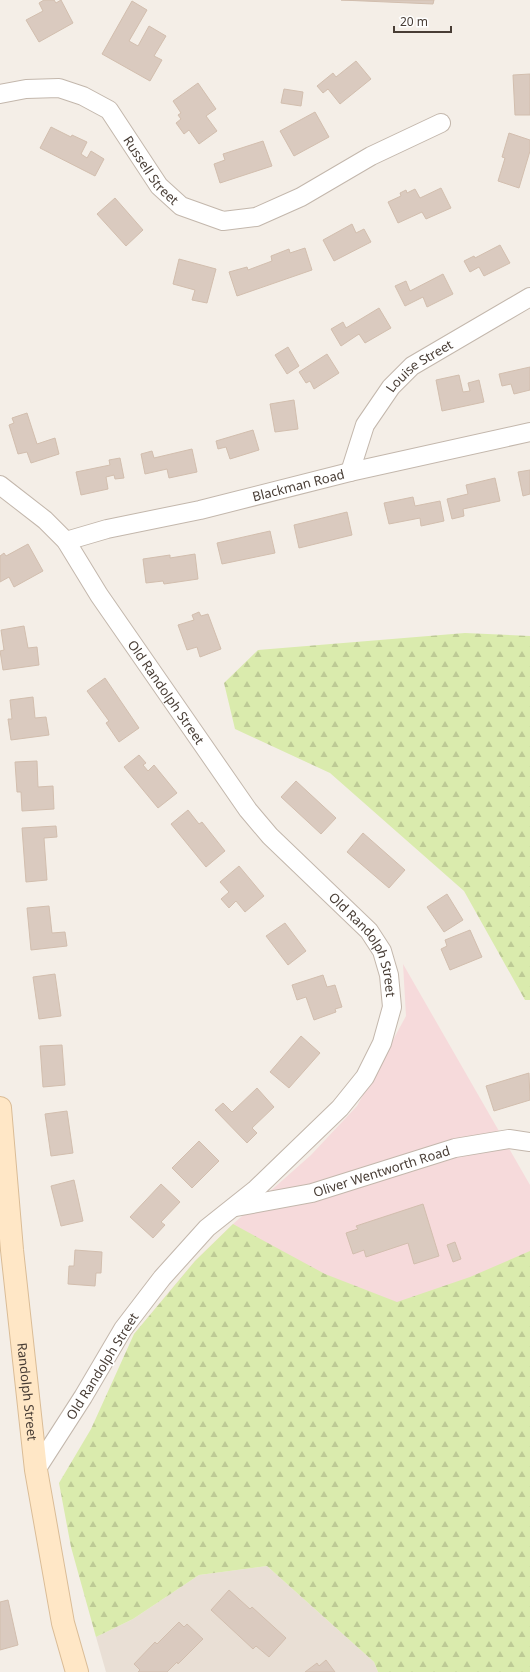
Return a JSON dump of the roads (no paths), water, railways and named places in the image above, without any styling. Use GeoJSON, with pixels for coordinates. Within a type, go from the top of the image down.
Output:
{"type":"FeatureCollection","features":[{"type":"Feature","properties":{"kind":"main road","name":"Randolph Street"},"geometry":{"type":"LineString","coordinates":[[0,1108],[12,1250],[36,1470],[63,1623],[77,1672]]}},
{"type":"Feature","properties":{"kind":"street","name":"Russell Street"},"geometry":{"type":"LineString","coordinates":[[0,94],[26,89],[59,88],[83,96],[109,110],[159,186],[180,206],[222,221],[256,217],[301,197],[371,156],[441,123]]}},
{"type":"Feature","properties":{"kind":"street","name":"Louise Street"},"geometry":{"type":"LineString","coordinates":[[350,472],[365,424],[391,387],[412,366],[530,297]]}},
{"type":"Feature","properties":{"kind":"street","name":"Blackman Road"},"geometry":{"type":"LineString","coordinates":[[66,541],[107,529],[200,510],[350,472],[530,432]]}},
{"type":"Feature","properties":{"kind":"street","name":"Old Randolph Street"},"geometry":{"type":"LineString","coordinates":[[0,485],[45,520],[66,541],[99,595],[248,810],[270,836],[369,931],[382,951],[389,975],[392,1007],[382,1043],[366,1077],[340,1108],[311,1137],[256,1189],[207,1228],[162,1278],[123,1329],[83,1397],[36,1470]]}},
{"type":"Feature","properties":{"kind":"street","name":"Oliver Wentworth Road"},"geometry":{"type":"LineString","coordinates":[[233,1207],[312,1193],[455,1148],[508,1139],[530,1142]]}}]}
